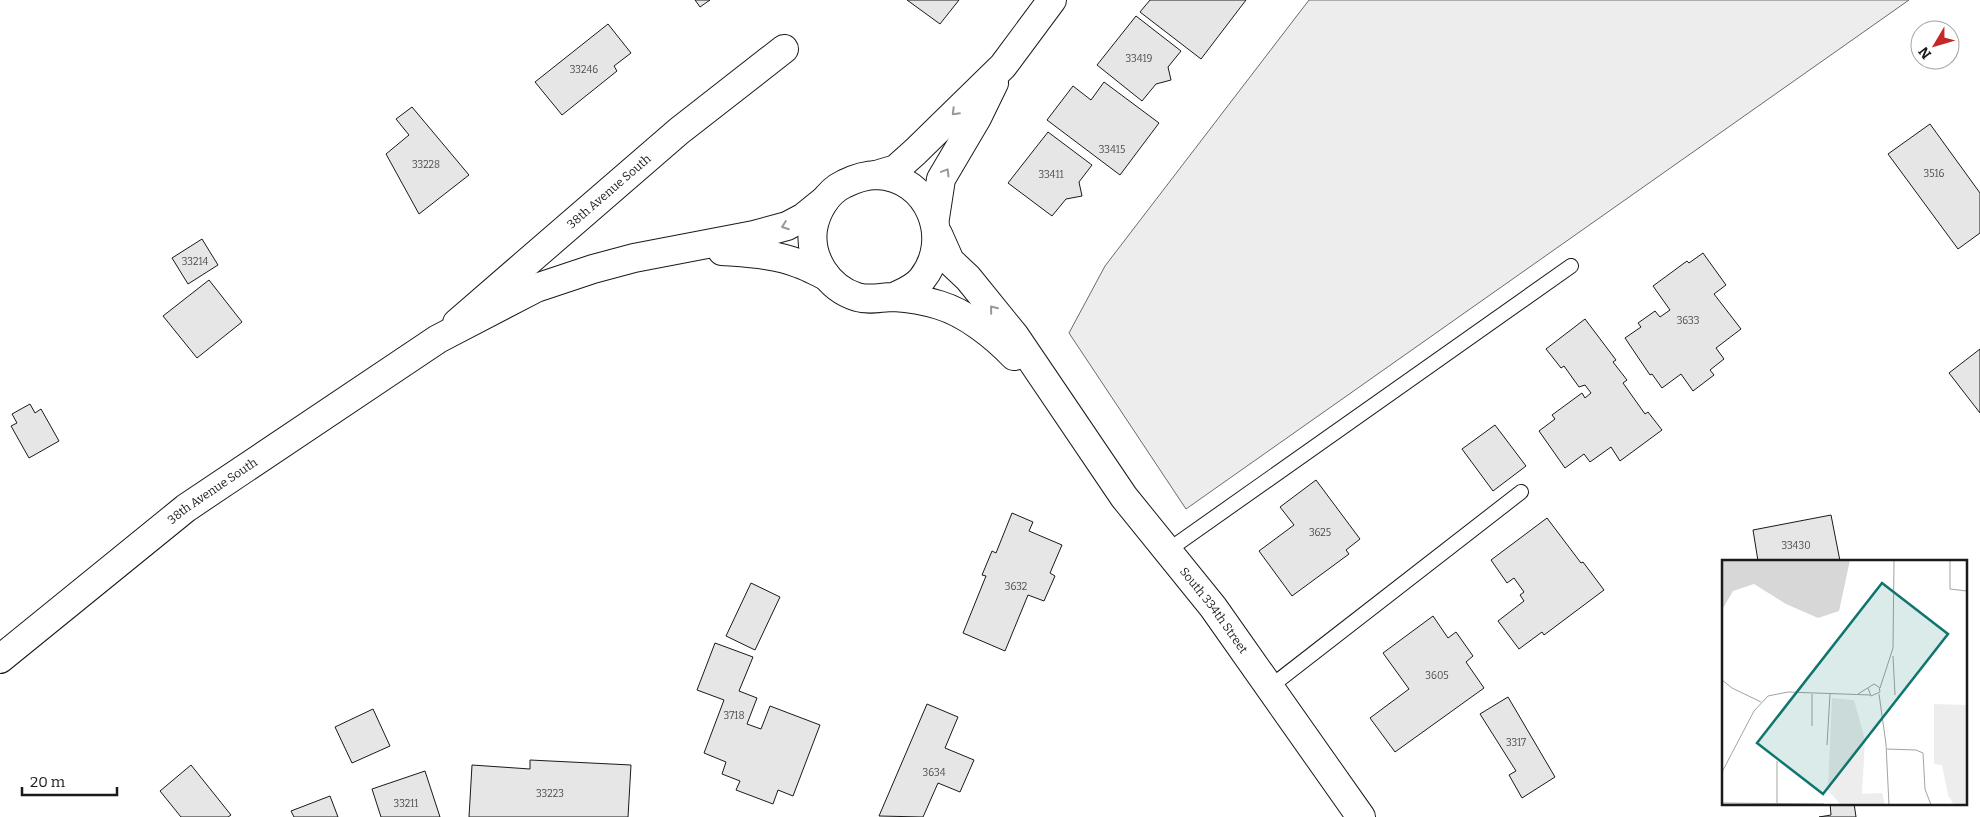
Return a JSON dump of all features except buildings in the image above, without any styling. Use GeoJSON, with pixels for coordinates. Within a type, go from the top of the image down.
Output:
{"type":"FeatureCollection","features":[{"type":"Feature","properties":{"kind":"street"},"geometry":{"type":"LineString","coordinates":[[826,276],[818,262],[813,246],[813,230],[817,214],[825,200],[839,186],[857,178],[896,169],[1003,66],[1052,0]]}},
{"type":"Feature","properties":{"kind":"street","name":"38th Avenue South"},"geometry":{"type":"LineString","coordinates":[[438,339],[680,131],[784,49]]}},
{"type":"Feature","properties":{"kind":"street"},"geometry":{"type":"LineString","coordinates":[[688,248],[756,254],[799,264],[826,276],[840,288],[856,297],[875,300],[894,297],[908,290],[921,280],[931,266],[936,251],[936,226],[941,178],[977,118],[1003,66]]}},
{"type":"Feature","properties":{"kind":"street"},"geometry":{"type":"LineString","coordinates":[[876,175],[895,178],[912,187],[926,201],[936,226]]}},
{"type":"Feature","properties":{"kind":"street","name":"38th Avenue South"},"geometry":{"type":"LineString","coordinates":[[0,659],[186,508],[438,339],[536,288],[593,268],[746,237],[787,226],[804,217],[825,200]]}},
{"type":"Feature","properties":{"kind":"street","name":"South 334th Street"},"geometry":{"type":"LineString","coordinates":[[936,226],[950,261],[968,278],[1024,349],[1124,497],[1213,607],[1361,817]]}},
{"type":"Feature","properties":{"kind":"street","name":"South 334th Street"},"geometry":{"type":"LineString","coordinates":[[894,297],[940,305],[971,321],[998,339],[1062,406]]}},
{"type":"Feature","properties":{"kind":"lane"},"geometry":{"type":"LineString","coordinates":[[1167,550],[1571,266]]}},
{"type":"Feature","properties":{"kind":"lane"},"geometry":{"type":"LineString","coordinates":[[1270,687],[1521,492]]}},
{"type":"Feature","properties":{"kind":"shaded area"},"geometry":{"type":"Polygon","coordinates":[[[1309,0],[1909,0],[1186,509],[1069,333],[1105,266],[1309,0]]]}}]}
